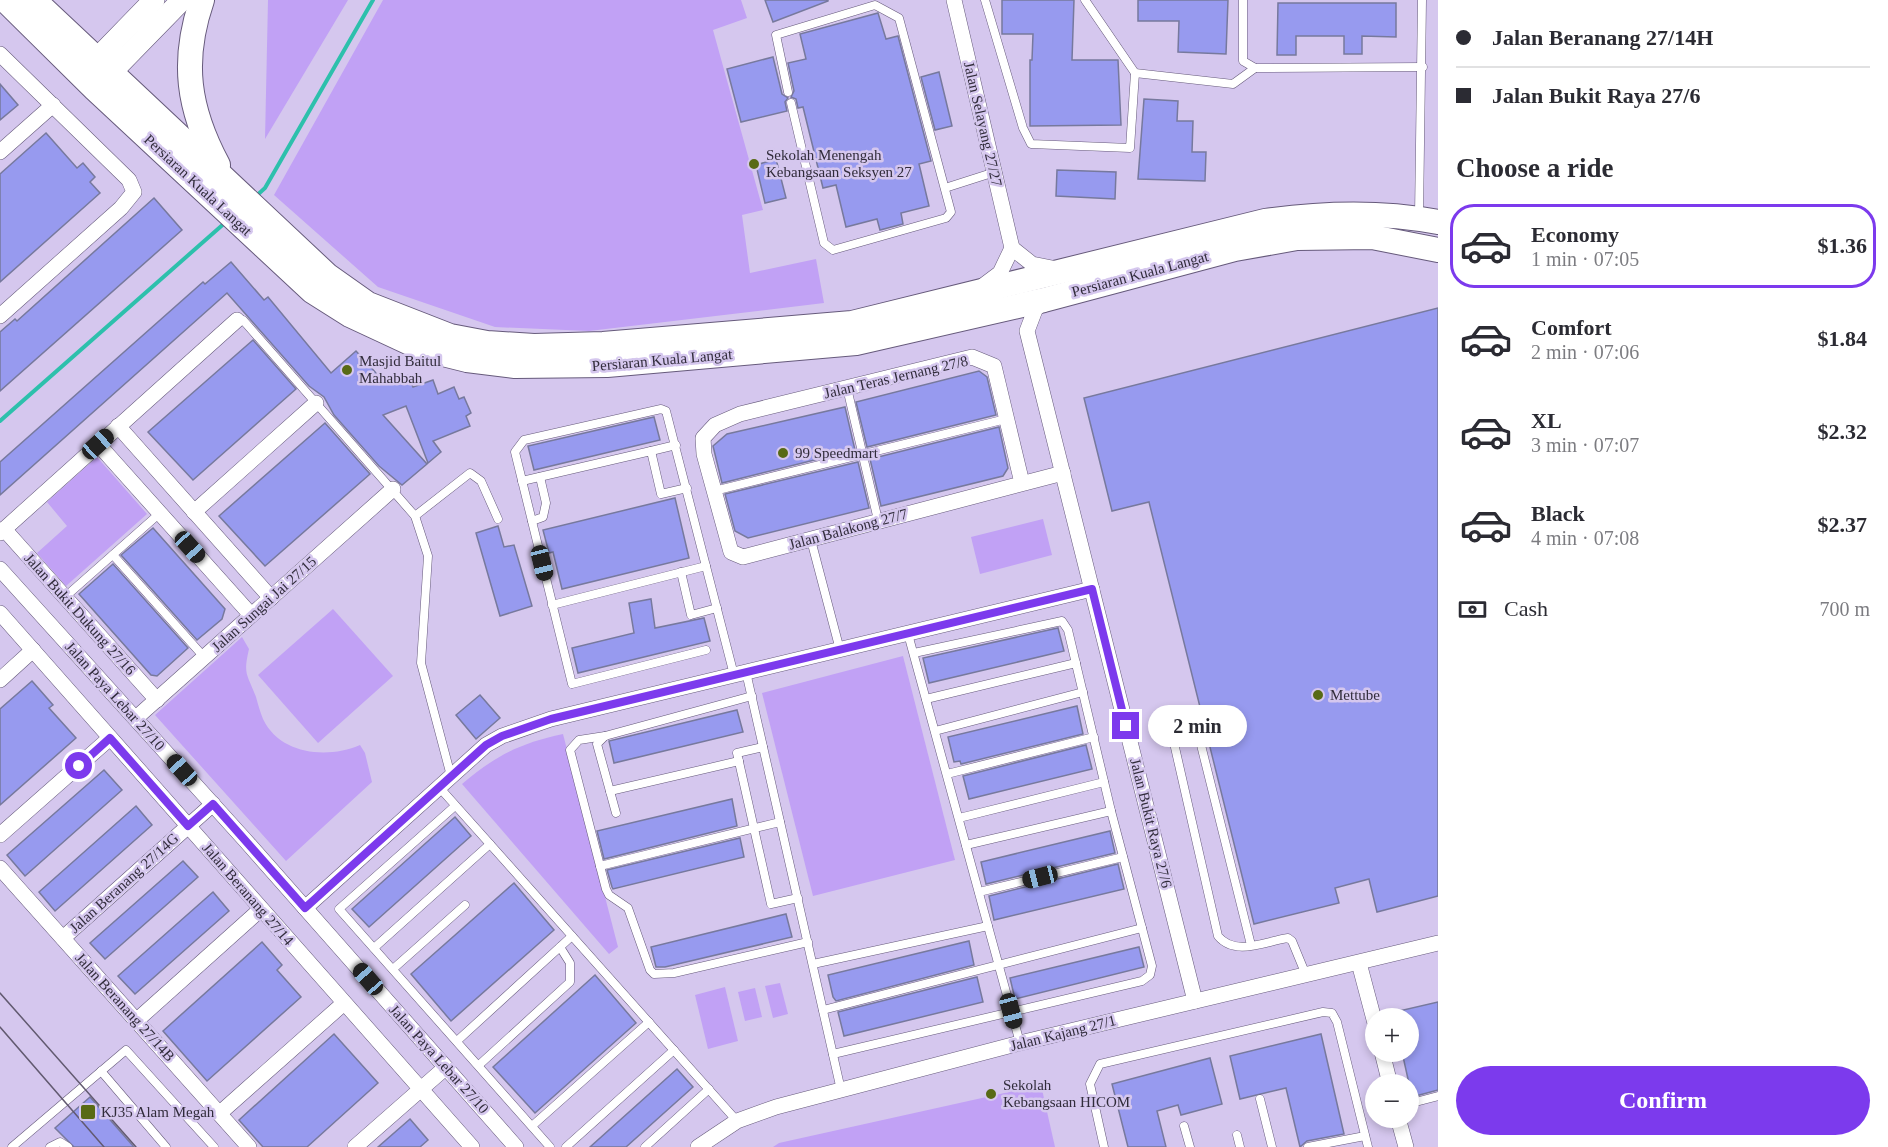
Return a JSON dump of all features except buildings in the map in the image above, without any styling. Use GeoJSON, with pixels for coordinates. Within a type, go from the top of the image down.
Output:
{"type":"FeatureCollection","features":[{"type":"Feature","properties":{"kind":"main road","name":"Persiaran Kuala Langat"},"geometry":{"type":"LineString","coordinates":[[5,0],[95,75],[231,196],[312,291],[350,315],[423,349],[467,360],[515,366],[607,366],[854,333],[999,310],[1044,300],[1234,239],[1265,221],[1332,214],[1428,220]]}},
{"type":"Feature","properties":{"kind":"main road","name":"Persiaran Kuala Langat"},"geometry":{"type":"LineString","coordinates":[[34,0],[95,75]]}},
{"type":"Feature","properties":{"kind":"main road"},"geometry":{"type":"LineString","coordinates":[[95,75],[154,0]]}},
{"type":"Feature","properties":{"kind":"main road"},"geometry":{"type":"LineString","coordinates":[[95,75],[182,0]]}},
{"type":"Feature","properties":{"kind":"main road"},"geometry":{"type":"LineString","coordinates":[[202,0],[195,19],[189,82],[202,135],[231,196]]}},
{"type":"Feature","properties":{"kind":"main road","name":"Persiaran Kuala Langat"},"geometry":{"type":"LineString","coordinates":[[854,333],[964,294],[1064,270],[1234,239],[1372,237],[1438,250]]}},
{"type":"Feature","properties":{"kind":"street","name":"Jalan Selayang 27/27"},"geometry":{"type":"LineString","coordinates":[[954,0],[1012,248]]}},
{"type":"Feature","properties":{"kind":"street"},"geometry":{"type":"LineString","coordinates":[[0,54],[129,180],[134,192],[121,208],[0,316]]}},
{"type":"Feature","properties":{"kind":"street"},"geometry":{"type":"LineString","coordinates":[[0,152],[53,105]]}},
{"type":"Feature","properties":{"kind":"street"},"geometry":{"type":"LineString","coordinates":[[964,294],[1000,273],[1012,248],[1032,264],[1064,270]]}},
{"type":"Feature","properties":{"kind":"street"},"geometry":{"type":"LineString","coordinates":[[999,310],[1018,321],[1027,331],[1035,310],[1044,300]]}},
{"type":"Feature","properties":{"kind":"street"},"geometry":{"type":"LineString","coordinates":[[2,531],[237,320]]}},
{"type":"Feature","properties":{"kind":"street","name":"Jalan Bukit Raya 27/6"},"geometry":{"type":"LineString","coordinates":[[1027,331],[1195,1001]]}},
{"type":"Feature","properties":{"kind":"street","name":"Jalan Teras Jernang 27/8"},"geometry":{"type":"LineString","coordinates":[[704,454],[703,438],[715,425],[728,418],[972,357],[994,366],[1022,483]]}},
{"type":"Feature","properties":{"kind":"street"},"geometry":{"type":"LineString","coordinates":[[194,512],[316,403]]}},
{"type":"Feature","properties":{"kind":"street"},"geometry":{"type":"LineString","coordinates":[[118,426],[271,598]]}},
{"type":"Feature","properties":{"kind":"street"},"geometry":{"type":"LineString","coordinates":[[98,444],[251,615]]}},
{"type":"Feature","properties":{"kind":"street","name":"Jalan Balakong 27/7"},"geometry":{"type":"LineString","coordinates":[[704,454],[732,552],[743,557],[1063,473]]}},
{"type":"Feature","properties":{"kind":"street","name":"Jalan Sungai Jai 27/15"},"geometry":{"type":"LineString","coordinates":[[136,718],[393,489]]}},
{"type":"Feature","properties":{"kind":"street","name":"Jalan Bukit Dukung 27/16"},"geometry":{"type":"LineString","coordinates":[[2,531],[157,699]]}},
{"type":"Feature","properties":{"kind":"street","name":"Jalan Paya Lebar 27/10"},"geometry":{"type":"LineString","coordinates":[[0,569],[213,804],[516,1147]]}},
{"type":"Feature","properties":{"kind":"street"},"geometry":{"type":"LineString","coordinates":[[305,908],[486,745],[525,727],[1092,589]]}},
{"type":"Feature","properties":{"kind":"street","name":"Jalan Beranang 27/14"},"geometry":{"type":"LineString","coordinates":[[0,613],[472,1147]]}},
{"type":"Feature","properties":{"kind":"street"},"geometry":{"type":"LineString","coordinates":[[0,680],[33,650]]}},
{"type":"Feature","properties":{"kind":"street"},"geometry":{"type":"LineString","coordinates":[[0,835],[110,738]]}},
{"type":"Feature","properties":{"kind":"street","name":"Jalan Beranang 27/14G"},"geometry":{"type":"LineString","coordinates":[[63,938],[213,804]]}},
{"type":"Feature","properties":{"kind":"street","name":"Jalan Beranang 27/14B"},"geometry":{"type":"LineString","coordinates":[[0,868],[249,1147]]}},
{"type":"Feature","properties":{"kind":"street"},"geometry":{"type":"LineString","coordinates":[[136,1021],[261,909]]}},
{"type":"Feature","properties":{"kind":"street","name":"Jalan Kajang 27/1"},"geometry":{"type":"LineString","coordinates":[[698,1147],[737,1121],[776,1107],[1020,1043],[1438,943]]}},
{"type":"Feature","properties":{"kind":"street"},"geometry":{"type":"LineString","coordinates":[[1359,963],[1371,1008]]}},
{"type":"Feature","properties":{"kind":"street"},"geometry":{"type":"LineString","coordinates":[[220,1113],[344,1003]]}},
{"type":"Feature","properties":{"kind":"street"},"geometry":{"type":"LineString","coordinates":[[355,1147],[446,1068]]}},
{"type":"Feature","properties":{"kind":"street"},"geometry":{"type":"LineString","coordinates":[[1401,1128],[1406,1147]]}},
{"type":"Feature","properties":{"kind":"lane"},"geometry":{"type":"LineString","coordinates":[[985,0],[1023,128],[1030,144],[1130,148],[1135,73],[1085,0]]}},
{"type":"Feature","properties":{"kind":"lane"},"geometry":{"type":"LineString","coordinates":[[1243,0],[1243,61],[1255,68],[1423,67]]}},
{"type":"Feature","properties":{"kind":"lane"},"geometry":{"type":"LineString","coordinates":[[1422,0],[1428,220]]}},
{"type":"Feature","properties":{"kind":"lane"},"geometry":{"type":"LineString","coordinates":[[788,92],[776,35],[875,5],[899,18],[951,212],[946,218],[833,250],[824,243],[791,103]]}},
{"type":"Feature","properties":{"kind":"lane"},"geometry":{"type":"LineString","coordinates":[[1135,73],[1233,84],[1255,68]]}},
{"type":"Feature","properties":{"kind":"lane"},"geometry":{"type":"LineString","coordinates":[[945,188],[995,172]]}},
{"type":"Feature","properties":{"kind":"lane"},"geometry":{"type":"LineString","coordinates":[[237,320],[243,320],[416,516],[428,556],[421,663],[451,776]]}},
{"type":"Feature","properties":{"kind":"lane"},"geometry":{"type":"LineString","coordinates":[[847,388],[878,520]]}},
{"type":"Feature","properties":{"kind":"lane"},"geometry":{"type":"LineString","coordinates":[[706,650],[572,684],[514,452],[524,440],[661,409],[669,416],[717,608],[740,674],[752,696],[841,1090]]}},
{"type":"Feature","properties":{"kind":"lane"},"geometry":{"type":"LineString","coordinates":[[714,491],[1006,419]]}},
{"type":"Feature","properties":{"kind":"lane"},"geometry":{"type":"LineString","coordinates":[[522,481],[676,445]]}},
{"type":"Feature","properties":{"kind":"lane"},"geometry":{"type":"LineString","coordinates":[[651,451],[661,494],[687,488]]}},
{"type":"Feature","properties":{"kind":"lane"},"geometry":{"type":"LineString","coordinates":[[416,516],[470,473],[481,481],[498,519]]}},
{"type":"Feature","properties":{"kind":"lane"},"geometry":{"type":"LineString","coordinates":[[532,521],[543,517],[546,503],[540,477]]}},
{"type":"Feature","properties":{"kind":"lane"},"geometry":{"type":"LineString","coordinates":[[65,597],[160,513]]}},
{"type":"Feature","properties":{"kind":"lane"},"geometry":{"type":"LineString","coordinates":[[811,540],[840,650]]}},
{"type":"Feature","properties":{"kind":"lane"},"geometry":{"type":"LineString","coordinates":[[113,555],[204,657]]}},
{"type":"Feature","properties":{"kind":"lane"},"geometry":{"type":"LineString","coordinates":[[552,605],[706,566]]}},
{"type":"Feature","properties":{"kind":"lane"},"geometry":{"type":"LineString","coordinates":[[681,572],[691,615],[717,608]]}},
{"type":"Feature","properties":{"kind":"lane"},"geometry":{"type":"LineString","coordinates":[[833,1054],[1142,981],[1150,975],[1152,966],[1111,811],[1068,630],[1062,621],[914,653]]}},
{"type":"Feature","properties":{"kind":"lane"},"geometry":{"type":"LineString","coordinates":[[909,634],[1020,1043]]}},
{"type":"Feature","properties":{"kind":"lane"},"geometry":{"type":"LineString","coordinates":[[926,699],[1076,663]]}},
{"type":"Feature","properties":{"kind":"lane"},"geometry":{"type":"LineString","coordinates":[[935,731],[1083,692]]}},
{"type":"Feature","properties":{"kind":"lane"},"geometry":{"type":"LineString","coordinates":[[752,696],[605,736],[579,740],[570,750],[606,889],[609,895],[628,908],[650,970],[658,976],[808,942]]}},
{"type":"Feature","properties":{"kind":"lane"},"geometry":{"type":"LineString","coordinates":[[1251,945],[1200,741],[1191,735],[1178,737],[1174,743],[1218,936],[1231,946],[1251,945],[1288,938],[1292,941],[1306,975]]}},
{"type":"Feature","properties":{"kind":"lane"},"geometry":{"type":"LineString","coordinates":[[605,736],[597,744],[616,813]]}},
{"type":"Feature","properties":{"kind":"lane"},"geometry":{"type":"LineString","coordinates":[[947,774],[1094,737]]}},
{"type":"Feature","properties":{"kind":"lane"},"geometry":{"type":"LineString","coordinates":[[763,747],[737,753],[771,904],[798,898]]}},
{"type":"Feature","properties":{"kind":"lane"},"geometry":{"type":"LineString","coordinates":[[610,791],[739,761]]}},
{"type":"Feature","properties":{"kind":"lane"},"geometry":{"type":"LineString","coordinates":[[959,818],[1104,782]]}},
{"type":"Feature","properties":{"kind":"lane"},"geometry":{"type":"LineString","coordinates":[[439,787],[737,1121]]}},
{"type":"Feature","properties":{"kind":"lane"},"geometry":{"type":"LineString","coordinates":[[455,806],[339,909],[550,1147]]}},
{"type":"Feature","properties":{"kind":"lane"},"geometry":{"type":"LineString","coordinates":[[966,845],[1111,811]]}},
{"type":"Feature","properties":{"kind":"lane"},"geometry":{"type":"LineString","coordinates":[[600,866],[780,822]]}},
{"type":"Feature","properties":{"kind":"lane"},"geometry":{"type":"LineString","coordinates":[[374,948],[490,844]]}},
{"type":"Feature","properties":{"kind":"lane"},"geometry":{"type":"LineString","coordinates":[[978,892],[1123,857]]}},
{"type":"Feature","properties":{"kind":"lane"},"geometry":{"type":"LineString","coordinates":[[393,969],[465,904]]}},
{"type":"Feature","properties":{"kind":"lane"},"geometry":{"type":"LineString","coordinates":[[813,964],[988,926]]}},
{"type":"Feature","properties":{"kind":"lane"},"geometry":{"type":"LineString","coordinates":[[823,1010],[1142,928]]}},
{"type":"Feature","properties":{"kind":"lane"},"geometry":{"type":"LineString","coordinates":[[457,1041],[572,936]]}},
{"type":"Feature","properties":{"kind":"lane"},"geometry":{"type":"LineString","coordinates":[[479,1065],[570,982],[570,963],[560,947]]}},
{"type":"Feature","properties":{"kind":"lane"},"geometry":{"type":"LineString","coordinates":[[1104,1147],[1090,1084],[1100,1064],[1323,1012],[1332,1013],[1337,1022],[1368,1147]]}},
{"type":"Feature","properties":{"kind":"lane"},"geometry":{"type":"LineString","coordinates":[[532,1126],[649,1022]]}},
{"type":"Feature","properties":{"kind":"lane"},"geometry":{"type":"LineString","coordinates":[[12,1147],[20,1144],[126,1050],[214,1147]]}},
{"type":"Feature","properties":{"kind":"lane"},"geometry":{"type":"LineString","coordinates":[[566,1147],[674,1050]]}},
{"type":"Feature","properties":{"kind":"lane"},"geometry":{"type":"LineString","coordinates":[[101,1071],[166,1147]]}},
{"type":"Feature","properties":{"kind":"lane"},"geometry":{"type":"LineString","coordinates":[[645,1147],[709,1089]]}},
{"type":"Feature","properties":{"kind":"lane"},"geometry":{"type":"LineString","coordinates":[[1419,1101],[1438,1096]]}},
{"type":"Feature","properties":{"kind":"lane"},"geometry":{"type":"LineString","coordinates":[[1260,1099],[1272,1147]]}},
{"type":"Feature","properties":{"kind":"lane"},"geometry":{"type":"LineString","coordinates":[[1184,1126],[1190,1147]]}},
{"type":"Feature","properties":{"kind":"lane"},"geometry":{"type":"LineString","coordinates":[[1237,1134],[1240,1147]]}},
{"type":"Feature","properties":{"kind":"lane"},"geometry":{"type":"LineString","coordinates":[[1308,1147],[1365,1136]]}},
{"type":"Feature","properties":{"kind":"lane"},"geometry":{"type":"LineString","coordinates":[[50,1147],[60,1142],[68,1147]]}},
{"type":"Feature","properties":{"kind":"shaded area"},"geometry":{"type":"Polygon","coordinates":[[[268,0],[348,0],[265,139],[268,0]]]}},
{"type":"Feature","properties":{"kind":"shaded area"},"geometry":{"type":"Polygon","coordinates":[[[383,0],[741,0],[747,18],[713,30],[763,210],[742,215],[750,273],[816,259],[824,303],[589,331],[495,327],[378,287],[274,195],[383,0]]]}},
{"type":"Feature","properties":{"kind":"shaded area"},"geometry":{"type":"Polygon","coordinates":[[[97,457],[147,514],[66,586],[37,553],[67,526],[47,502],[97,457]]]}},
{"type":"Feature","properties":{"kind":"shaded area"},"geometry":{"type":"Polygon","coordinates":[[[1043,519],[1052,555],[980,574],[971,537],[1043,519]]]}},
{"type":"Feature","properties":{"kind":"shaded area"},"geometry":{"type":"Polygon","coordinates":[[[333,609],[393,676],[318,743],[258,675],[333,609]]]}},
{"type":"Feature","properties":{"kind":"shaded area"},"geometry":{"type":"Polygon","coordinates":[[[242,637],[249,649],[247,674],[263,719],[271,731],[293,747],[306,751],[334,752],[360,745],[365,753],[372,782],[286,861],[155,715],[242,637]]]}},
{"type":"Feature","properties":{"kind":"shaded area"},"geometry":{"type":"Polygon","coordinates":[[[903,656],[955,860],[813,896],[762,693],[903,656]]]}},
{"type":"Feature","properties":{"kind":"shaded area"},"geometry":{"type":"Polygon","coordinates":[[[563,734],[618,947],[609,954],[462,784],[497,758],[521,746],[563,734]]]}},
{"type":"Feature","properties":{"kind":"shaded area"},"geometry":{"type":"Polygon","coordinates":[[[780,983],[788,1014],[773,1018],[765,986],[780,983]]]}},
{"type":"Feature","properties":{"kind":"shaded area"},"geometry":{"type":"Polygon","coordinates":[[[725,987],[738,1041],[708,1049],[695,995],[725,987]]]}},
{"type":"Feature","properties":{"kind":"shaded area"},"geometry":{"type":"Polygon","coordinates":[[[755,988],[762,1017],[745,1021],[738,992],[755,988]]]}},
{"type":"Feature","properties":{"kind":"shaded area"},"geometry":{"type":"Polygon","coordinates":[[[1041,1085],[1055,1147],[773,1147],[779,1143],[1041,1085]]]}},
{"type":"Feature","properties":{"kind":"waterway"},"geometry":{"type":"LineString","coordinates":[[255,197],[265,188],[373,0]]}},
{"type":"Feature","properties":{"kind":"waterway"},"geometry":{"type":"LineString","coordinates":[[0,421],[227,221]]}},
{"type":"Feature","properties":{"kind":"tram line"},"geometry":{"type":"LineString","coordinates":[[0,993],[136,1147]]}},
{"type":"Feature","properties":{"kind":"tram line"},"geometry":{"type":"LineString","coordinates":[[0,1027],[104,1147]]}},
{"type":"Feature","properties":{"kind":"place","name":"Sekolah Menengah Kebangsaan Seksyen 27"},"geometry":{"type":"Point","coordinates":[754,164]}},
{"type":"Feature","properties":{"kind":"place","name":"Masjid Baitul Mahabbah"},"geometry":{"type":"Point","coordinates":[347,370]}},
{"type":"Feature","properties":{"kind":"place","name":"99 Speedmart"},"geometry":{"type":"Point","coordinates":[783,453]}},
{"type":"Feature","properties":{"kind":"place","name":"Mettube"},"geometry":{"type":"Point","coordinates":[1318,695]}},
{"type":"Feature","properties":{"kind":"place","name":"Sekolah Kebangsaan HICOM"},"geometry":{"type":"Point","coordinates":[991,1094]}},
{"type":"Feature","properties":{"kind":"place","name":"KJ35 Alam Megah"},"geometry":{"type":"Point","coordinates":[88,1112]}},
{"type":"Feature","properties":{"kind":"route"},"geometry":{"type":"LineString","coordinates":[[79,766],[110,738],[188,826],[213,804],[305,908],[486,745],[502,736],[551,719],[1092,589],[1126,726]]}}]}
